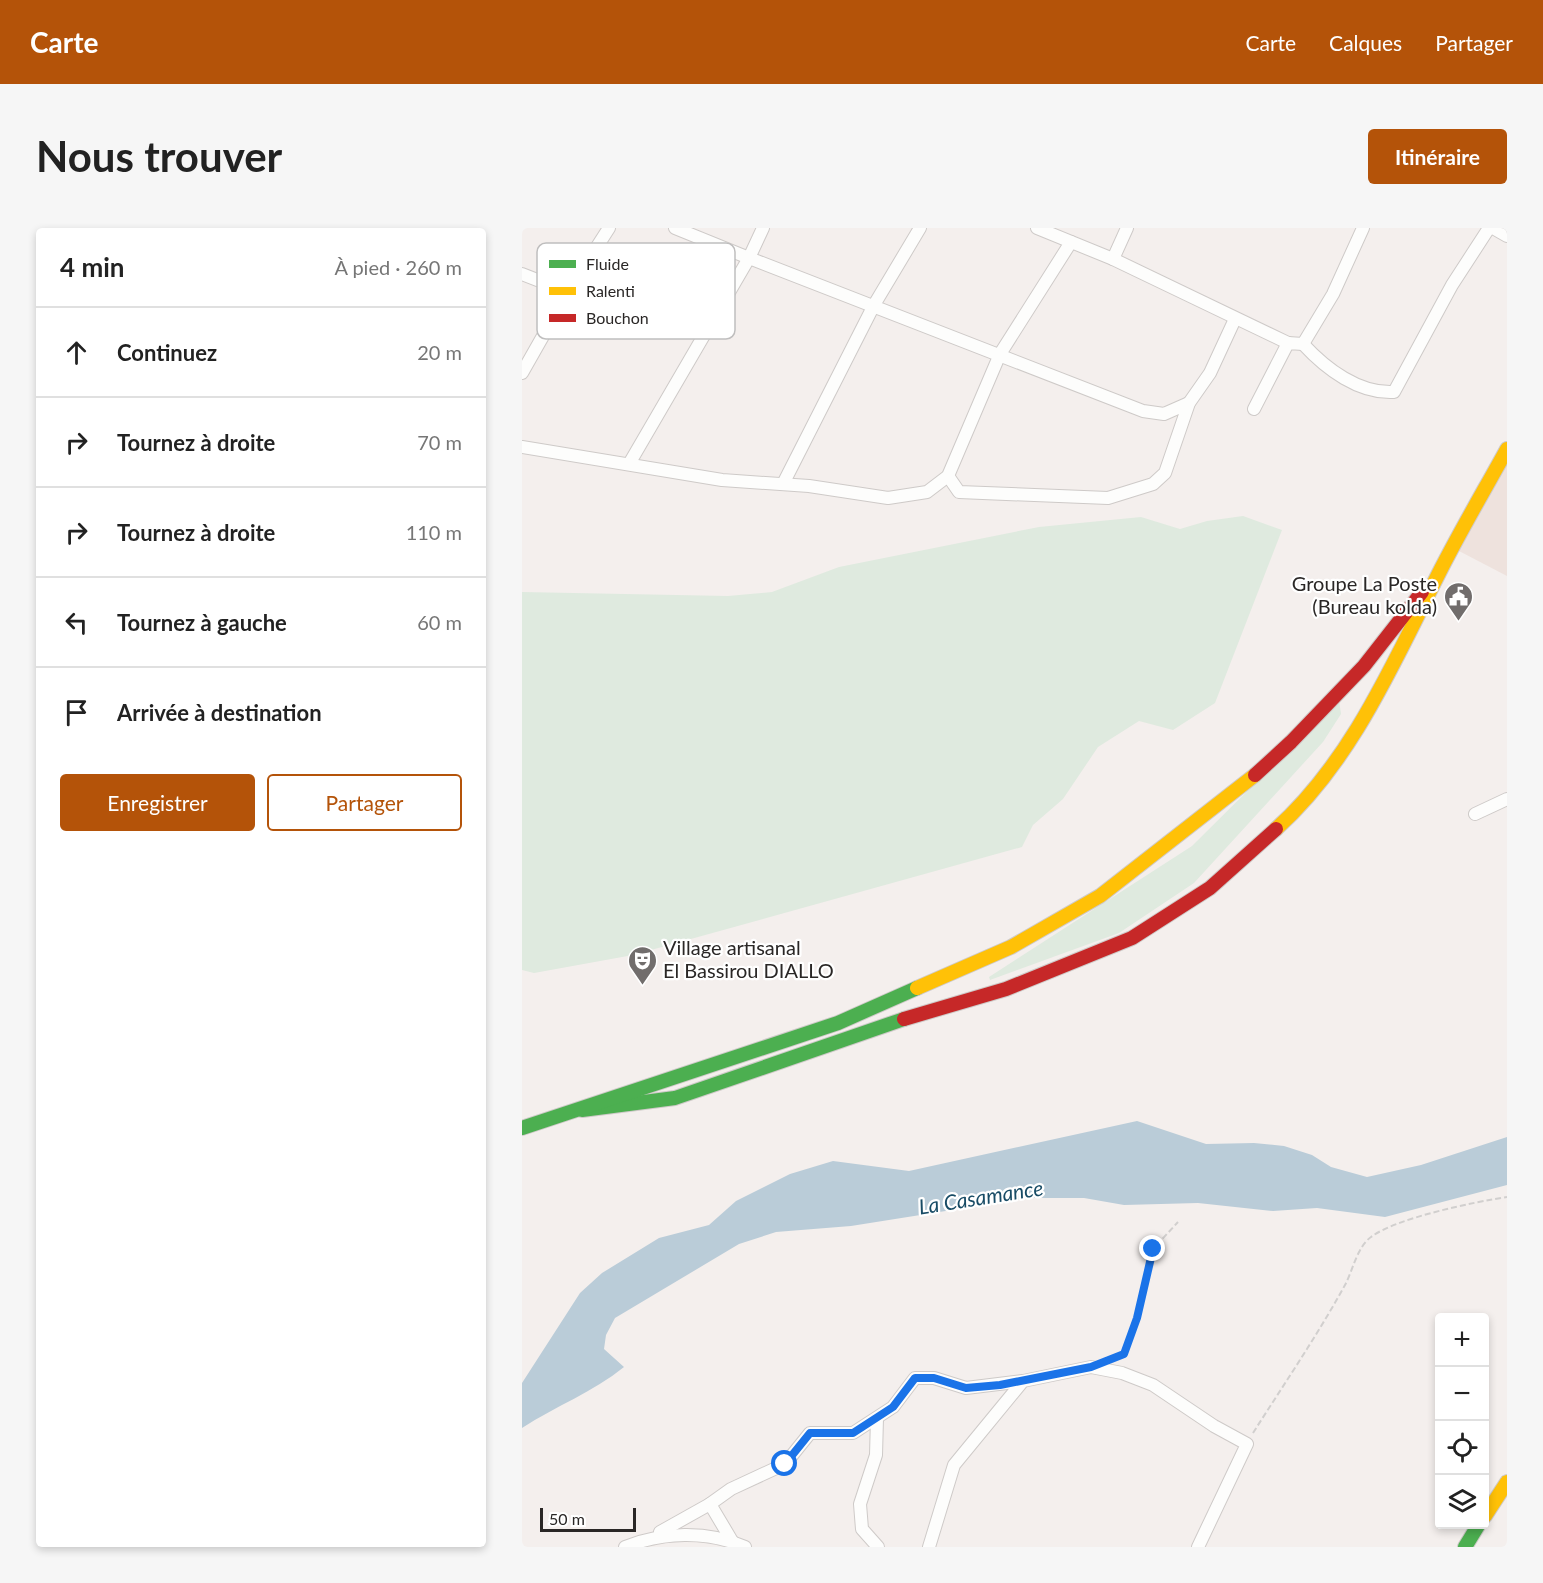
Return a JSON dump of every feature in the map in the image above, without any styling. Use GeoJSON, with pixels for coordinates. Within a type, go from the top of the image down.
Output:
{"type":"FeatureCollection","features":[{"type":"Feature","properties":{"kind":"main road"},"geometry":{"type":"LineString","coordinates":[[582,1110],[675,1098],[904,1019],[1006,989],[1132,938],[1210,888],[1288,818],[1335,762],[1401,653],[1441,569],[1507,449]]}},
{"type":"Feature","properties":{"kind":"main road"},"geometry":{"type":"LineString","coordinates":[[522,1128],[582,1110],[682,1072],[838,1023],[1011,947],[1100,896],[1244,785],[1291,742],[1364,666],[1441,569]]}},
{"type":"Feature","properties":{"kind":"main road"},"geometry":{"type":"LineString","coordinates":[[1489,1510],[1507,1482]]}},
{"type":"Feature","properties":{"kind":"main road"},"geometry":{"type":"LineString","coordinates":[[1465,1547],[1476,1529]]}},
{"type":"Feature","properties":{"kind":"street"},"geometry":{"type":"LineString","coordinates":[[599,243],[609,228]]}},
{"type":"Feature","properties":{"kind":"street"},"geometry":{"type":"LineString","coordinates":[[675,228],[712,243]]}},
{"type":"Feature","properties":{"kind":"street"},"geometry":{"type":"LineString","coordinates":[[735,282],[763,228]]}},
{"type":"Feature","properties":{"kind":"street"},"geometry":{"type":"LineString","coordinates":[[783,484],[874,305],[920,228]]}},
{"type":"Feature","properties":{"kind":"street"},"geometry":{"type":"LineString","coordinates":[[1036,228],[1113,259],[1288,343],[1303,344],[1321,364],[1360,386],[1379,393],[1394,393],[1452,285],[1491,228],[1507,236]]}},
{"type":"Feature","properties":{"kind":"street"},"geometry":{"type":"LineString","coordinates":[[1113,259],[1126,228]]}},
{"type":"Feature","properties":{"kind":"street"},"geometry":{"type":"LineString","coordinates":[[1303,344],[1333,294],[1363,228]]}},
{"type":"Feature","properties":{"kind":"street"},"geometry":{"type":"LineString","coordinates":[[522,447],[583,459],[629,464],[722,480],[783,484],[888,498],[927,492],[948,476],[1000,354],[1071,242]]}},
{"type":"Feature","properties":{"kind":"street"},"geometry":{"type":"LineString","coordinates":[[735,252],[1143,411],[1164,414],[1189,403]]}},
{"type":"Feature","properties":{"kind":"street"},"geometry":{"type":"LineString","coordinates":[[522,274],[537,280]]}},
{"type":"Feature","properties":{"kind":"street"},"geometry":{"type":"LineString","coordinates":[[948,476],[959,492],[1108,498],[1153,484],[1165,473],[1189,403],[1210,373],[1234,319]]}},
{"type":"Feature","properties":{"kind":"street"},"geometry":{"type":"LineString","coordinates":[[522,373],[541,339]]}},
{"type":"Feature","properties":{"kind":"street"},"geometry":{"type":"LineString","coordinates":[[629,464],[702,339]]}},
{"type":"Feature","properties":{"kind":"street"},"geometry":{"type":"LineString","coordinates":[[1254,409],[1288,343]]}},
{"type":"Feature","properties":{"kind":"street"},"geometry":{"type":"LineString","coordinates":[[1475,814],[1507,799]]}},
{"type":"Feature","properties":{"kind":"street"},"geometry":{"type":"LineString","coordinates":[[625,1547],[692,1516],[731,1489],[785,1464],[810,1433],[853,1433],[893,1407],[915,1378],[934,1378],[966,1388],[1023,1381],[1091,1367],[1122,1373],[1153,1385],[1214,1426],[1247,1444],[1197,1547]]}},
{"type":"Feature","properties":{"kind":"street"},"geometry":{"type":"LineString","coordinates":[[929,1547],[954,1465],[1023,1381]]}},
{"type":"Feature","properties":{"kind":"street"},"geometry":{"type":"LineString","coordinates":[[877,1418],[876,1455],[860,1504],[862,1529],[878,1547]]}},
{"type":"Feature","properties":{"kind":"street"},"geometry":{"type":"LineString","coordinates":[[710,1504],[732,1541]]}},
{"type":"Feature","properties":{"kind":"street"},"geometry":{"type":"LineString","coordinates":[[648,1538],[674,1534],[732,1541],[745,1547]]}},
{"type":"Feature","properties":{"kind":"path"},"geometry":{"type":"LineString","coordinates":[[1247,1444],[1280,1389],[1299,1364],[1368,1239],[1387,1226],[1507,1197]]}},
{"type":"Feature","properties":{"kind":"path"},"geometry":{"type":"LineString","coordinates":[[1113,1358],[1124,1354],[1137,1318],[1153,1249],[1178,1222]]}},
{"type":"Feature","properties":{"kind":"shaded area"},"geometry":{"type":"Polygon","coordinates":[[[1507,463],[1507,576],[1459,551],[1507,463]]]}},
{"type":"Feature","properties":{"kind":"shaded area"},"geometry":{"type":"Polygon","coordinates":[[[1243,516],[1282,530],[1215,703],[1173,730],[1139,721],[1098,747],[1063,799],[1033,825],[1022,847],[633,955],[534,973],[522,970],[522,592],[728,596],[772,592],[839,567],[1039,527],[1141,517],[1180,529],[1207,521],[1243,516]]]}},
{"type":"Feature","properties":{"kind":"shaded area"},"geometry":{"type":"Polygon","coordinates":[[[1339,700],[1341,714],[1323,742],[1194,883],[1119,933],[990,980],[989,977],[1192,846],[1339,700]]]}},
{"type":"Feature","properties":{"kind":"water","name":"La Casamance"},"geometry":{"type":"Polygon","coordinates":[[[1137,1121],[1206,1144],[1254,1143],[1284,1146],[1312,1155],[1331,1167],[1367,1177],[1421,1165],[1507,1137],[1507,1185],[1385,1217],[1317,1208],[1273,1211],[1198,1203],[1124,1205],[1084,1198],[1028,1198],[851,1226],[776,1232],[739,1244],[615,1318],[606,1335],[604,1349],[624,1367],[600,1384],[522,1428],[522,1383],[580,1293],[602,1273],[659,1238],[709,1225],[736,1201],[790,1174],[833,1161],[909,1171],[1137,1121]]]}},
{"type":"Feature","properties":{"kind":"traffic: fast"},"geometry":{"type":"LineString","coordinates":[[522,1128],[838,1023],[917,988]]}},
{"type":"Feature","properties":{"kind":"traffic: fast"},"geometry":{"type":"LineString","coordinates":[[582,1110],[675,1098],[904,1019]]}},
{"type":"Feature","properties":{"kind":"traffic: fast"},"geometry":{"type":"LineString","coordinates":[[1465,1547],[1476,1529]]}},
{"type":"Feature","properties":{"kind":"traffic: slow"},"geometry":{"type":"LineString","coordinates":[[1276,829],[1328,772],[1350,740],[1389,673],[1449,554],[1507,449]]}},
{"type":"Feature","properties":{"kind":"traffic: slow"},"geometry":{"type":"LineString","coordinates":[[917,988],[1011,947],[1100,896],[1255,775]]}},
{"type":"Feature","properties":{"kind":"traffic: slow"},"geometry":{"type":"LineString","coordinates":[[1489,1510],[1507,1482]]}},
{"type":"Feature","properties":{"kind":"traffic: jam"},"geometry":{"type":"LineString","coordinates":[[1255,775],[1291,742],[1364,666],[1422,592]]}},
{"type":"Feature","properties":{"kind":"traffic: jam"},"geometry":{"type":"LineString","coordinates":[[904,1019],[1006,989],[1132,938],[1210,888],[1276,829]]}},
{"type":"Feature","properties":{"kind":"place","name":"Groupe La Poste (Bureau kolda)"},"geometry":{"type":"Point","coordinates":[1458,622]}},
{"type":"Feature","properties":{"kind":"place","name":"Village artisanal El Bassirou DIALLO"},"geometry":{"type":"Point","coordinates":[642,986]}},
{"type":"Feature","properties":{"kind":"route"},"geometry":{"type":"LineString","coordinates":[[785,1464],[810,1433],[853,1433],[893,1407],[915,1378],[934,1378],[966,1388],[1000,1385],[1091,1367],[1124,1354],[1137,1318],[1145,1273],[1153,1249]]}}]}
